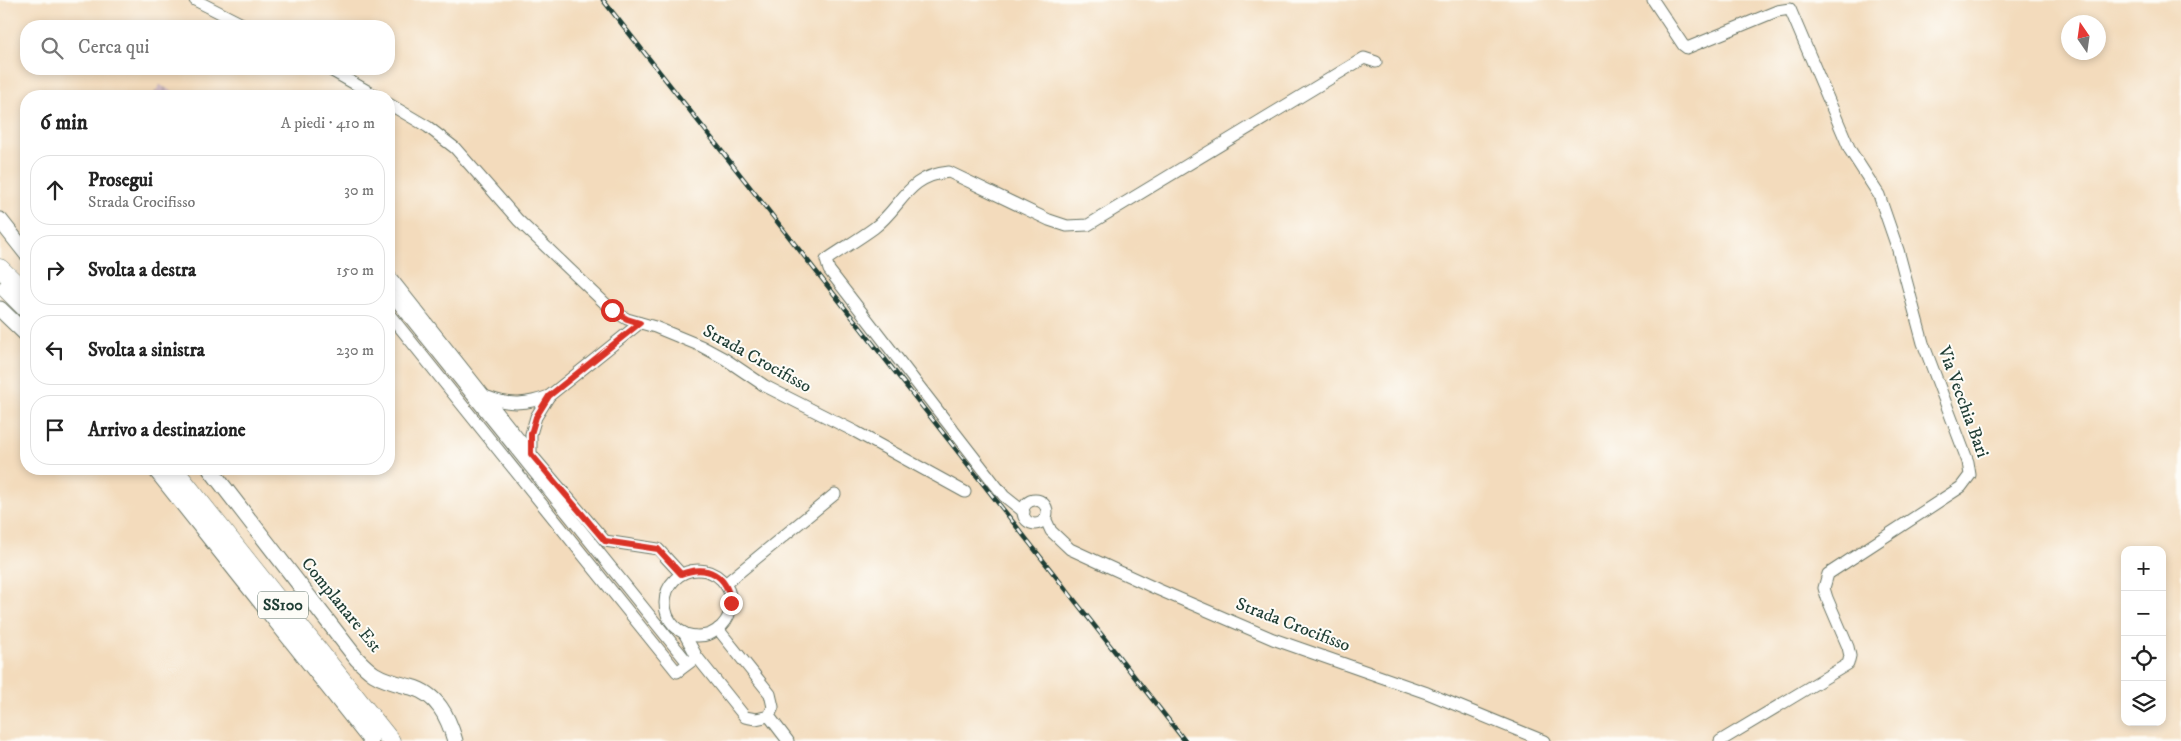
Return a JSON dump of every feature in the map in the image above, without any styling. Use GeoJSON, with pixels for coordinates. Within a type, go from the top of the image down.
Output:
{"type":"FeatureCollection","features":[{"type":"Feature","properties":{"kind":"highway"},"geometry":{"type":"LineString","coordinates":[[0,268],[20,287]]}},
{"type":"Feature","properties":{"kind":"highway"},"geometry":{"type":"LineString","coordinates":[[0,284],[20,302]]}},
{"type":"Feature","properties":{"kind":"highway","name":"SS100"},"geometry":{"type":"LineString","coordinates":[[179,475],[391,741]]}},
{"type":"Feature","properties":{"kind":"highway","name":"SS100"},"geometry":{"type":"LineString","coordinates":[[192,475],[357,679],[404,741]]}},
{"type":"Feature","properties":{"kind":"main road"},"geometry":{"type":"LineString","coordinates":[[0,220],[20,245]]}},
{"type":"Feature","properties":{"kind":"main road"},"geometry":{"type":"LineString","coordinates":[[0,310],[20,328]]}},
{"type":"Feature","properties":{"kind":"main road"},"geometry":{"type":"LineString","coordinates":[[160,475],[371,741]]}},
{"type":"Feature","properties":{"kind":"main road","name":"Complanare Est"},"geometry":{"type":"LineString","coordinates":[[215,475],[357,659],[375,674],[424,691],[442,708],[450,722],[455,741]]}},
{"type":"Feature","properties":{"kind":"street"},"geometry":{"type":"LineString","coordinates":[[195,0],[234,20]]}},
{"type":"Feature","properties":{"kind":"street","name":"Via Vecchia Bari"},"geometry":{"type":"LineString","coordinates":[[1654,0],[1682,45],[1687,48],[1777,11],[1790,9],[1850,150],[1879,195],[1898,250],[1923,343],[1962,443],[1970,475],[1961,487],[1828,574],[1824,588],[1848,647],[1850,656],[1848,664],[1720,741]]}},
{"type":"Feature","properties":{"kind":"street"},"geometry":{"type":"LineString","coordinates":[[1024,512],[1004,496],[829,270],[826,260],[876,227],[917,182],[934,174],[949,172],[1049,220],[1068,226],[1088,225],[1364,58],[1376,62]]}},
{"type":"Feature","properties":{"kind":"street"},"geometry":{"type":"LineString","coordinates":[[339,75],[366,90]]}},
{"type":"Feature","properties":{"kind":"street","name":"Strada Crocifisso"},"geometry":{"type":"LineString","coordinates":[[395,108],[428,127],[455,148],[518,220],[612,310],[627,319],[701,346],[725,358],[765,386],[856,432],[965,492]]}},
{"type":"Feature","properties":{"kind":"street"},"geometry":{"type":"LineString","coordinates":[[395,282],[487,396],[531,454],[605,541],[658,549],[681,574]]}},
{"type":"Feature","properties":{"kind":"street"},"geometry":{"type":"LineString","coordinates":[[395,299],[692,660],[745,717],[756,720],[769,716]]}},
{"type":"Feature","properties":{"kind":"street"},"geometry":{"type":"LineString","coordinates":[[395,321],[677,672],[692,660]]}},
{"type":"Feature","properties":{"kind":"street"},"geometry":{"type":"LineString","coordinates":[[487,396],[500,402],[515,404],[534,402],[549,396],[640,323]]}},
{"type":"Feature","properties":{"kind":"street"},"geometry":{"type":"LineString","coordinates":[[531,454],[531,434],[536,417],[549,396]]}},
{"type":"Feature","properties":{"kind":"street"},"geometry":{"type":"LineString","coordinates":[[725,584],[835,494]]}},
{"type":"Feature","properties":{"kind":"street"},"geometry":{"type":"LineString","coordinates":[[1004,496],[1019,501],[1032,500],[1040,501],[1046,506],[1041,521],[1026,519],[1024,512],[1026,505],[1032,500]]}},
{"type":"Feature","properties":{"kind":"street","name":"Strada Crocifisso"},"geometry":{"type":"LineString","coordinates":[[1041,521],[1070,549],[1157,589],[1273,639],[1427,693],[1544,741]]}},
{"type":"Feature","properties":{"kind":"street"},"geometry":{"type":"LineString","coordinates":[[700,570],[718,577],[725,584],[731,603],[725,622],[718,629],[702,636],[684,633],[675,628],[665,610],[664,599],[667,589],[673,580],[681,574],[700,570]]}},
{"type":"Feature","properties":{"kind":"street"},"geometry":{"type":"LineString","coordinates":[[718,629],[770,694],[772,707],[769,716]]}},
{"type":"Feature","properties":{"kind":"street"},"geometry":{"type":"LineString","coordinates":[[684,633],[692,660]]}},
{"type":"Feature","properties":{"kind":"street"},"geometry":{"type":"LineString","coordinates":[[769,716],[788,741]]}},
{"type":"Feature","properties":{"kind":"shaded area"},"geometry":{"type":"Polygon","coordinates":[[[160,85],[170,90],[156,90],[160,85]]]}},
{"type":"Feature","properties":{"kind":"railway"},"geometry":{"type":"LineString","coordinates":[[603,0],[1185,741]]}},
{"type":"Feature","properties":{"kind":"route"},"geometry":{"type":"LineString","coordinates":[[612,310],[627,319],[640,323],[549,396],[536,417],[531,434],[531,454],[605,541],[658,549],[681,574],[690,570],[710,572],[725,584],[730,593],[731,603]]}}]}
